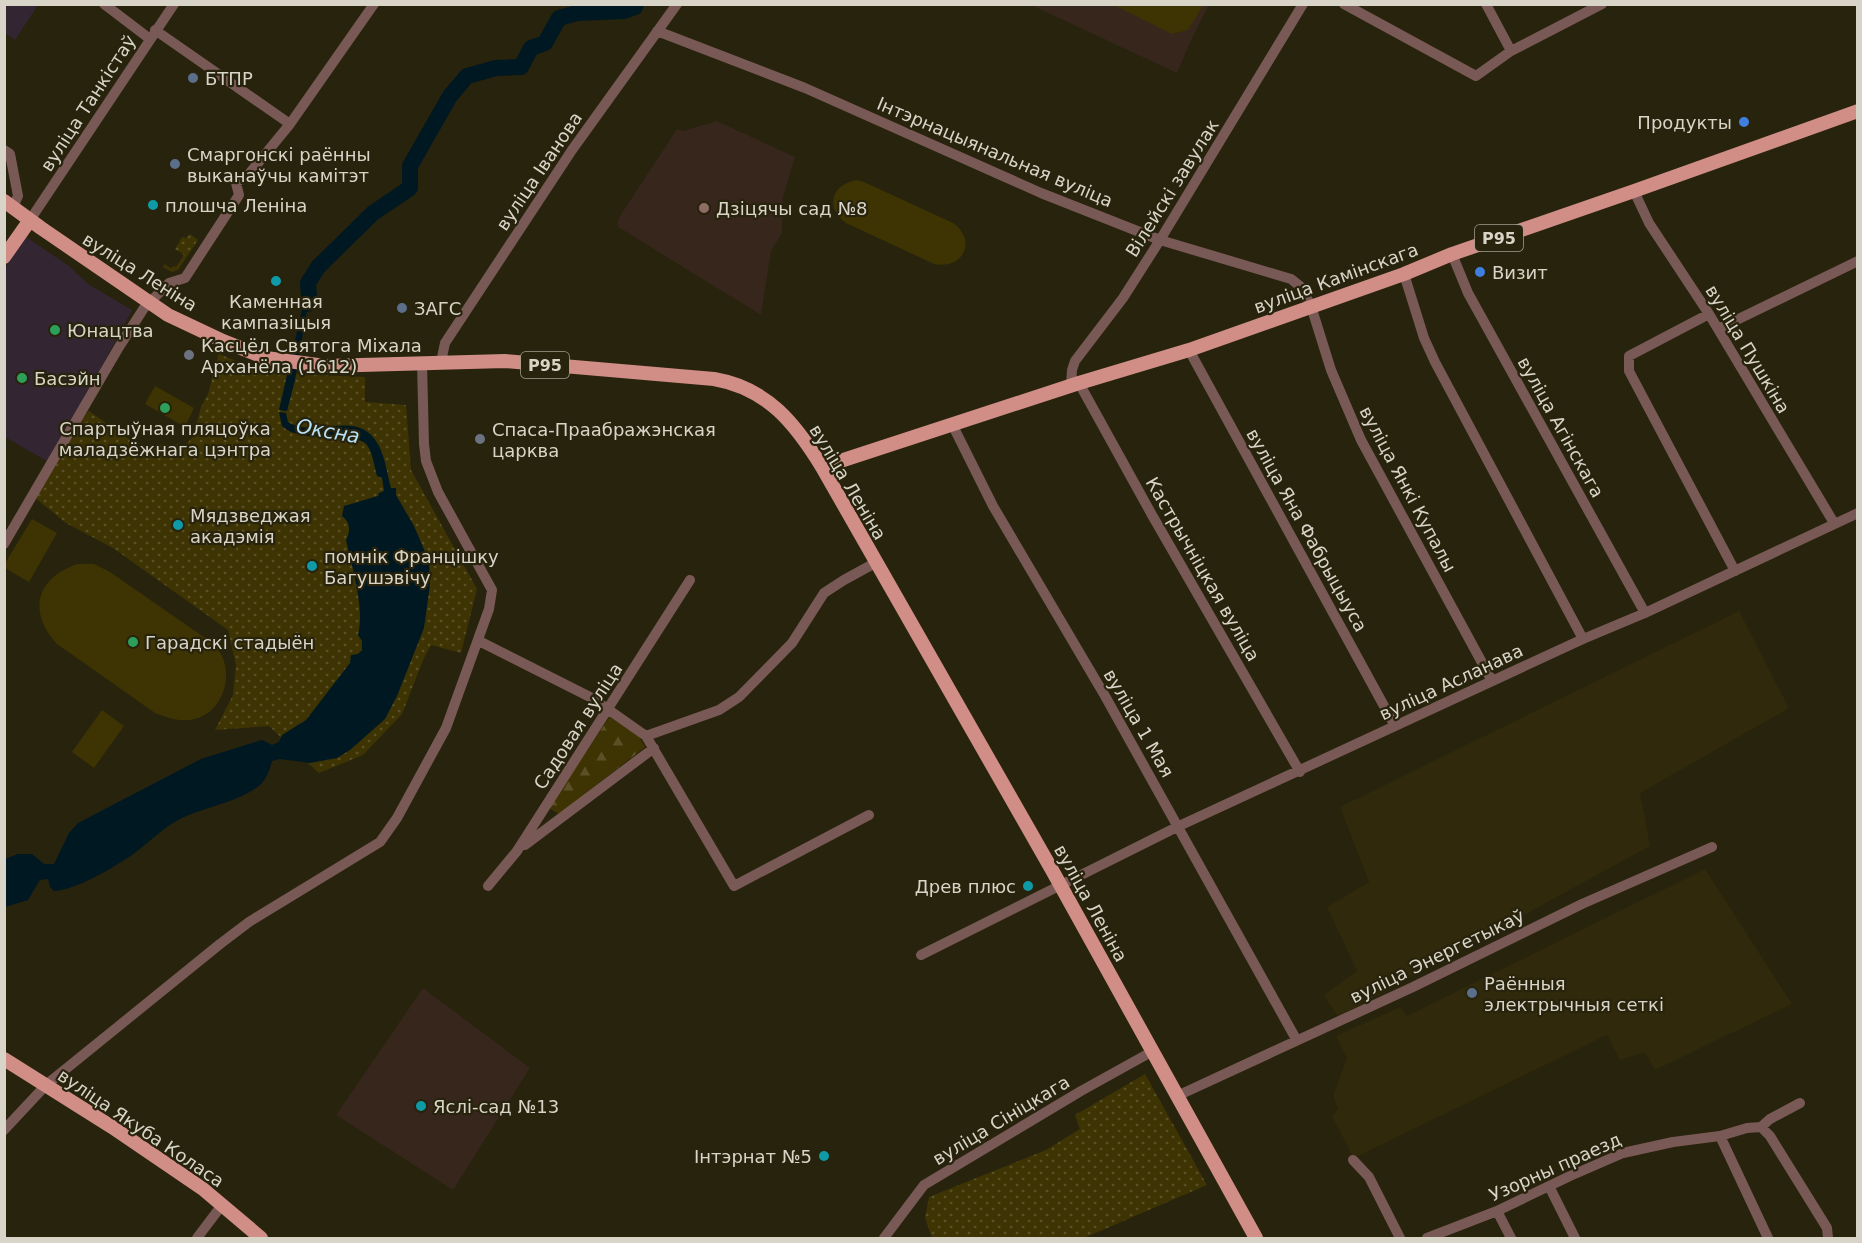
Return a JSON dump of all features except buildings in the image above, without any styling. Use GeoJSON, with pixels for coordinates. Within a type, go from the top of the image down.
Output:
{"type":"FeatureCollection","features":[{"type":"Feature","properties":{"kind":"main road","name":"вуліца Камінскага"},"geometry":{"type":"LineString","coordinates":[[822,467],[1075,384],[1189,350],[1857,111]]}},
{"type":"Feature","properties":{"kind":"main road","name":"вуліца Леніна"},"geometry":{"type":"LineString","coordinates":[[9,204],[168,315],[231,345],[282,362],[310,365],[505,361],[728,382],[753,391],[774,405],[805,441],[822,467],[1061,886],[1257,1239]]}},
{"type":"Feature","properties":{"kind":"main road"},"geometry":{"type":"LineString","coordinates":[[4,257],[30,220]]}},
{"type":"Feature","properties":{"kind":"main road","name":"вуліца Якуба Коласа"},"geometry":{"type":"LineString","coordinates":[[4,1059],[112,1127],[222,1205],[258,1235],[268,1239]]}},
{"type":"Feature","properties":{"kind":"street"},"geometry":{"type":"LineString","coordinates":[[104,4],[290,124]]}},
{"type":"Feature","properties":{"kind":"street","name":"вуліца Танкістаў"},"geometry":{"type":"LineString","coordinates":[[30,220],[174,4]]}},
{"type":"Feature","properties":{"kind":"street"},"geometry":{"type":"LineString","coordinates":[[4,544],[119,347],[148,303],[169,283],[185,278],[240,195],[236,183],[249,174],[290,124],[374,4]]}},
{"type":"Feature","properties":{"kind":"street","name":"вуліца Іванова"},"geometry":{"type":"LineString","coordinates":[[441,362],[443,349],[462,318],[572,150],[677,4]]}},
{"type":"Feature","properties":{"kind":"street","name":"Вілейскі завулак"},"geometry":{"type":"LineString","coordinates":[[1075,384],[1072,370],[1076,361],[1123,298],[1304,4]]}},
{"type":"Feature","properties":{"kind":"street"},"geometry":{"type":"LineString","coordinates":[[1344,4],[1471,75],[1480,75],[1511,51],[1602,4]]}},
{"type":"Feature","properties":{"kind":"street"},"geometry":{"type":"LineString","coordinates":[[1486,4],[1511,51]]}},
{"type":"Feature","properties":{"kind":"street","name":"Інтэрнацыянальная вуліца"},"geometry":{"type":"LineString","coordinates":[[657,31],[805,88],[1041,193],[1160,240],[1291,279],[1301,286],[1311,306]]}},
{"type":"Feature","properties":{"kind":"street"},"geometry":{"type":"LineString","coordinates":[[4,150],[10,153],[18,196],[9,204]]}},
{"type":"Feature","properties":{"kind":"street","name":"вуліца Пушкіна"},"geometry":{"type":"LineString","coordinates":[[1634,191],[1650,223],[1709,314],[1834,523]]}},
{"type":"Feature","properties":{"kind":"street","name":"вуліца Агінскага"},"geometry":{"type":"LineString","coordinates":[[1452,254],[1468,294],[1645,613]]}},
{"type":"Feature","properties":{"kind":"street"},"geometry":{"type":"LineString","coordinates":[[1718,330],[1857,261]]}},
{"type":"Feature","properties":{"kind":"street"},"geometry":{"type":"LineString","coordinates":[[1404,274],[1424,338],[1435,362],[1583,639]]}},
{"type":"Feature","properties":{"kind":"street","name":"вуліца Янкі Купалы"},"geometry":{"type":"LineString","coordinates":[[1311,306],[1331,370],[1361,440],[1492,681]]}},
{"type":"Feature","properties":{"kind":"street"},"geometry":{"type":"LineString","coordinates":[[1709,314],[1629,356],[1629,371],[1735,572]]}},
{"type":"Feature","properties":{"kind":"street","name":"вуліца Яна Фабрыцыуса"},"geometry":{"type":"LineString","coordinates":[[1189,350],[1395,726]]}},
{"type":"Feature","properties":{"kind":"street"},"geometry":{"type":"LineString","coordinates":[[4,1130],[46,1085],[249,922],[380,842],[397,818],[446,728],[489,609],[492,590],[438,492],[426,461],[422,363]]}},
{"type":"Feature","properties":{"kind":"street","name":"Кастрычніцкая вуліца"},"geometry":{"type":"LineString","coordinates":[[1075,384],[1300,772]]}},
{"type":"Feature","properties":{"kind":"street","name":"вуліца 1 Мая"},"geometry":{"type":"LineString","coordinates":[[952,424],[993,506],[1179,826],[1296,1039]]}},
{"type":"Feature","properties":{"kind":"street","name":"вуліца Асланава"},"geometry":{"type":"LineString","coordinates":[[921,955],[1179,826],[1300,772],[1583,639],[1735,572],[1857,513]]}},
{"type":"Feature","properties":{"kind":"street"},"geometry":{"type":"LineString","coordinates":[[646,736],[719,710],[739,697],[792,643],[824,593],[844,579],[875,563]]}},
{"type":"Feature","properties":{"kind":"street","name":"Садовая вуліца"},"geometry":{"type":"LineString","coordinates":[[488,886],[517,851],[690,580]]}},
{"type":"Feature","properties":{"kind":"street"},"geometry":{"type":"LineString","coordinates":[[478,641],[592,698],[646,736],[734,886],[869,815]]}},
{"type":"Feature","properties":{"kind":"street"},"geometry":{"type":"LineString","coordinates":[[517,851],[654,748]]}},
{"type":"Feature","properties":{"kind":"street","name":"вуліца Энергетыкаў"},"geometry":{"type":"LineString","coordinates":[[1177,1096],[1296,1039],[1413,987],[1582,904],[1712,847]]}},
{"type":"Feature","properties":{"kind":"street","name":"вуліца Сініцкага"},"geometry":{"type":"LineString","coordinates":[[884,1239],[924,1185],[1153,1051]]}},
{"type":"Feature","properties":{"kind":"street","name":"Узорны праезд"},"geometry":{"type":"LineString","coordinates":[[1427,1239],[1497,1211],[1623,1153],[1761,1127],[1770,1119],[1800,1103]]}},
{"type":"Feature","properties":{"kind":"street"},"geometry":{"type":"LineString","coordinates":[[1761,1127],[1770,1136],[1827,1228],[1828,1239]]}},
{"type":"Feature","properties":{"kind":"street"},"geometry":{"type":"LineString","coordinates":[[1720,1136],[1768,1239]]}},
{"type":"Feature","properties":{"kind":"street"},"geometry":{"type":"LineString","coordinates":[[1353,1160],[1369,1177],[1400,1239]]}},
{"type":"Feature","properties":{"kind":"street"},"geometry":{"type":"LineString","coordinates":[[1549,1186],[1575,1239]]}},
{"type":"Feature","properties":{"kind":"street"},"geometry":{"type":"LineString","coordinates":[[196,1239],[222,1205]]}},
{"type":"Feature","properties":{"kind":"street"},"geometry":{"type":"LineString","coordinates":[[1497,1211],[1510,1239]]}},
{"type":"Feature","properties":{"kind":"shaded area"},"geometry":{"type":"Polygon","coordinates":[[[4,5],[38,5],[15,40],[5,33],[4,5]]]}},
{"type":"Feature","properties":{"kind":"shaded area"},"geometry":{"type":"Polygon","coordinates":[[[1031,5],[1209,5],[1177,73],[1031,5]]]}},
{"type":"Feature","properties":{"kind":"shaded area","name":"Дзіцячы сад №8"},"geometry":{"type":"Polygon","coordinates":[[[717,121],[795,157],[783,197],[782,233],[771,251],[761,315],[618,227],[618,219],[677,129],[683,131],[717,121]]]}},
{"type":"Feature","properties":{"kind":"shaded area"},"geometry":{"type":"Polygon","coordinates":[[[25,236],[69,266],[88,284],[132,310],[50,463],[5,437],[5,268],[25,236]]]}},
{"type":"Feature","properties":{"kind":"shaded area"},"geometry":{"type":"Polygon","coordinates":[[[1739,611],[1789,708],[1640,793],[1650,846],[1338,1017],[1324,995],[1357,971],[1327,907],[1369,882],[1340,807],[1739,611]]]}},
{"type":"Feature","properties":{"kind":"shaded area"},"geometry":{"type":"Polygon","coordinates":[[[1705,869],[1792,1004],[1655,1070],[1645,1052],[1620,1060],[1607,1035],[1358,1156],[1352,1155],[1332,1116],[1338,1109],[1333,1096],[1347,1058],[1336,1036],[1400,1007],[1407,1016],[1705,869]]]}},
{"type":"Feature","properties":{"kind":"shaded area"},"geometry":{"type":"Polygon","coordinates":[[[423,988],[530,1068],[453,1190],[336,1115],[423,988]]]}},
{"type":"Feature","properties":{"kind":"green space"},"geometry":{"type":"Polygon","coordinates":[[[1114,5],[1201,5],[1201,9],[1188,30],[1172,34],[1114,5]]]}},
{"type":"Feature","properties":{"kind":"green space"},"geometry":{"type":"Polygon","coordinates":[[[856,180],[953,223],[964,237],[964,252],[960,258],[953,263],[934,264],[846,223],[835,211],[834,198],[841,187],[856,180]]]}},
{"type":"Feature","properties":{"kind":"green space"},"geometry":{"type":"Polygon","coordinates":[[[190,234],[198,240],[178,270],[172,272],[163,267],[164,264],[172,269],[173,266],[176,267],[184,255],[175,249],[182,237],[186,238],[190,234]]]}},
{"type":"Feature","properties":{"kind":"green space"},"geometry":{"type":"Polygon","coordinates":[[[220,348],[219,354],[267,373],[365,377],[365,402],[406,405],[411,470],[477,589],[461,653],[431,645],[402,714],[363,755],[319,773],[269,726],[215,730],[233,695],[236,665],[228,630],[113,548],[66,523],[34,497],[89,411],[137,445],[186,444],[193,437],[201,407],[208,394],[220,348]]]}},
{"type":"Feature","properties":{"kind":"green space"},"geometry":{"type":"Polygon","coordinates":[[[155,386],[194,408],[185,427],[145,404],[155,386]]]}},
{"type":"Feature","properties":{"kind":"green space"},"geometry":{"type":"Polygon","coordinates":[[[32,519],[57,533],[29,582],[5,568],[4,565],[32,519]]]}},
{"type":"Feature","properties":{"kind":"green space","name":"Гарадскі стадыён"},"geometry":{"type":"Polygon","coordinates":[[[77,564],[94,564],[110,572],[208,640],[218,650],[225,664],[226,675],[225,686],[216,706],[198,718],[187,720],[155,713],[57,644],[42,620],[40,598],[52,578],[77,564]]]}},
{"type":"Feature","properties":{"kind":"green space"},"geometry":{"type":"Polygon","coordinates":[[[102,710],[124,726],[94,768],[72,752],[102,710]]]}},
{"type":"Feature","properties":{"kind":"green space"},"geometry":{"type":"Polygon","coordinates":[[[610,716],[638,735],[645,747],[559,814],[549,808],[610,716]]]}},
{"type":"Feature","properties":{"kind":"green space"},"geometry":{"type":"Polygon","coordinates":[[[1145,1074],[1207,1185],[1084,1238],[932,1238],[925,1218],[929,1197],[1046,1150],[1080,1129],[1075,1115],[1145,1074]]]}},
{"type":"Feature","properties":{"kind":"water"},"geometry":{"type":"Polygon","coordinates":[[[308,283],[313,293],[306,315],[295,380],[287,411],[279,410],[302,310],[307,299],[308,283]]]}},
{"type":"Feature","properties":{"kind":"water"},"geometry":{"type":"Polygon","coordinates":[[[279,412],[286,413],[288,422],[300,427],[350,426],[361,428],[372,435],[382,453],[391,488],[396,488],[396,495],[414,526],[429,561],[430,584],[424,628],[397,696],[385,719],[350,750],[337,758],[310,763],[280,759],[272,761],[265,779],[252,791],[177,821],[132,855],[104,872],[84,882],[54,891],[48,879],[40,880],[28,900],[5,907],[5,859],[18,854],[32,854],[44,864],[54,864],[69,833],[78,823],[201,759],[262,740],[272,745],[279,742],[282,735],[306,720],[350,663],[351,655],[358,654],[362,650],[362,641],[358,635],[359,600],[346,540],[349,527],[342,516],[344,506],[378,496],[384,491],[382,478],[377,476],[369,448],[360,440],[315,437],[291,432],[282,426],[279,412]]]}},
{"type":"Feature","properties":{"kind":"waterway","name":"Оксна"},"geometry":{"type":"LineString","coordinates":[[307,304],[308,283],[318,267],[373,213],[410,188],[410,166],[450,96],[467,76],[496,68],[521,67],[531,48],[545,43],[559,18],[577,13],[624,11],[635,7],[636,4]]}},
{"type":"Feature","properties":{"kind":"place","name":"БТПР"},"geometry":{"type":"Point","coordinates":[193,78]}},
{"type":"Feature","properties":{"kind":"place","name":"Продукты"},"geometry":{"type":"Point","coordinates":[1744,122]}},
{"type":"Feature","properties":{"kind":"place","name":"Смаргонскі раённы выканаўчы камітэт"},"geometry":{"type":"Point","coordinates":[175,164]}},
{"type":"Feature","properties":{"kind":"place","name":"плошча Леніна"},"geometry":{"type":"Point","coordinates":[153,205]}},
{"type":"Feature","properties":{"kind":"place","name":"Дзіцячы сад №8"},"geometry":{"type":"Point","coordinates":[704,208]}},
{"type":"Feature","properties":{"kind":"place","name":"Визит"},"geometry":{"type":"Point","coordinates":[1480,272]}},
{"type":"Feature","properties":{"kind":"place","name":"Каменная кампазіцыя"},"geometry":{"type":"Point","coordinates":[276,281]}},
{"type":"Feature","properties":{"kind":"place","name":"ЗАГС"},"geometry":{"type":"Point","coordinates":[402,308]}},
{"type":"Feature","properties":{"kind":"place","name":"Юнацтва"},"geometry":{"type":"Point","coordinates":[55,330]}},
{"type":"Feature","properties":{"kind":"place","name":"Касцёл Святога Міхала Арханёла (1612)"},"geometry":{"type":"Point","coordinates":[189,355]}},
{"type":"Feature","properties":{"kind":"place","name":"Басэйн"},"geometry":{"type":"Point","coordinates":[22,378]}},
{"type":"Feature","properties":{"kind":"place","name":"Спартыўная пляцоўка маладзёжнага цэнтра"},"geometry":{"type":"Point","coordinates":[165,408]}},
{"type":"Feature","properties":{"kind":"place","name":"Спаса-Праабражэнская царква"},"geometry":{"type":"Point","coordinates":[480,439]}},
{"type":"Feature","properties":{"kind":"place","name":"Мядзведжая акадэмія"},"geometry":{"type":"Point","coordinates":[178,525]}},
{"type":"Feature","properties":{"kind":"place","name":"помнік Францішку Багушэвічу"},"geometry":{"type":"Point","coordinates":[312,566]}},
{"type":"Feature","properties":{"kind":"place","name":"Гарадскі стадыён"},"geometry":{"type":"Point","coordinates":[133,642]}},
{"type":"Feature","properties":{"kind":"place","name":"Древ плюс"},"geometry":{"type":"Point","coordinates":[1028,886]}},
{"type":"Feature","properties":{"kind":"place","name":"Раённыя электрычныя сеткі"},"geometry":{"type":"Point","coordinates":[1472,993]}},
{"type":"Feature","properties":{"kind":"place","name":"Яслі-сад №13"},"geometry":{"type":"Point","coordinates":[421,1106]}},
{"type":"Feature","properties":{"kind":"place","name":"Інтэрнат №5"},"geometry":{"type":"Point","coordinates":[824,1156]}}]}
